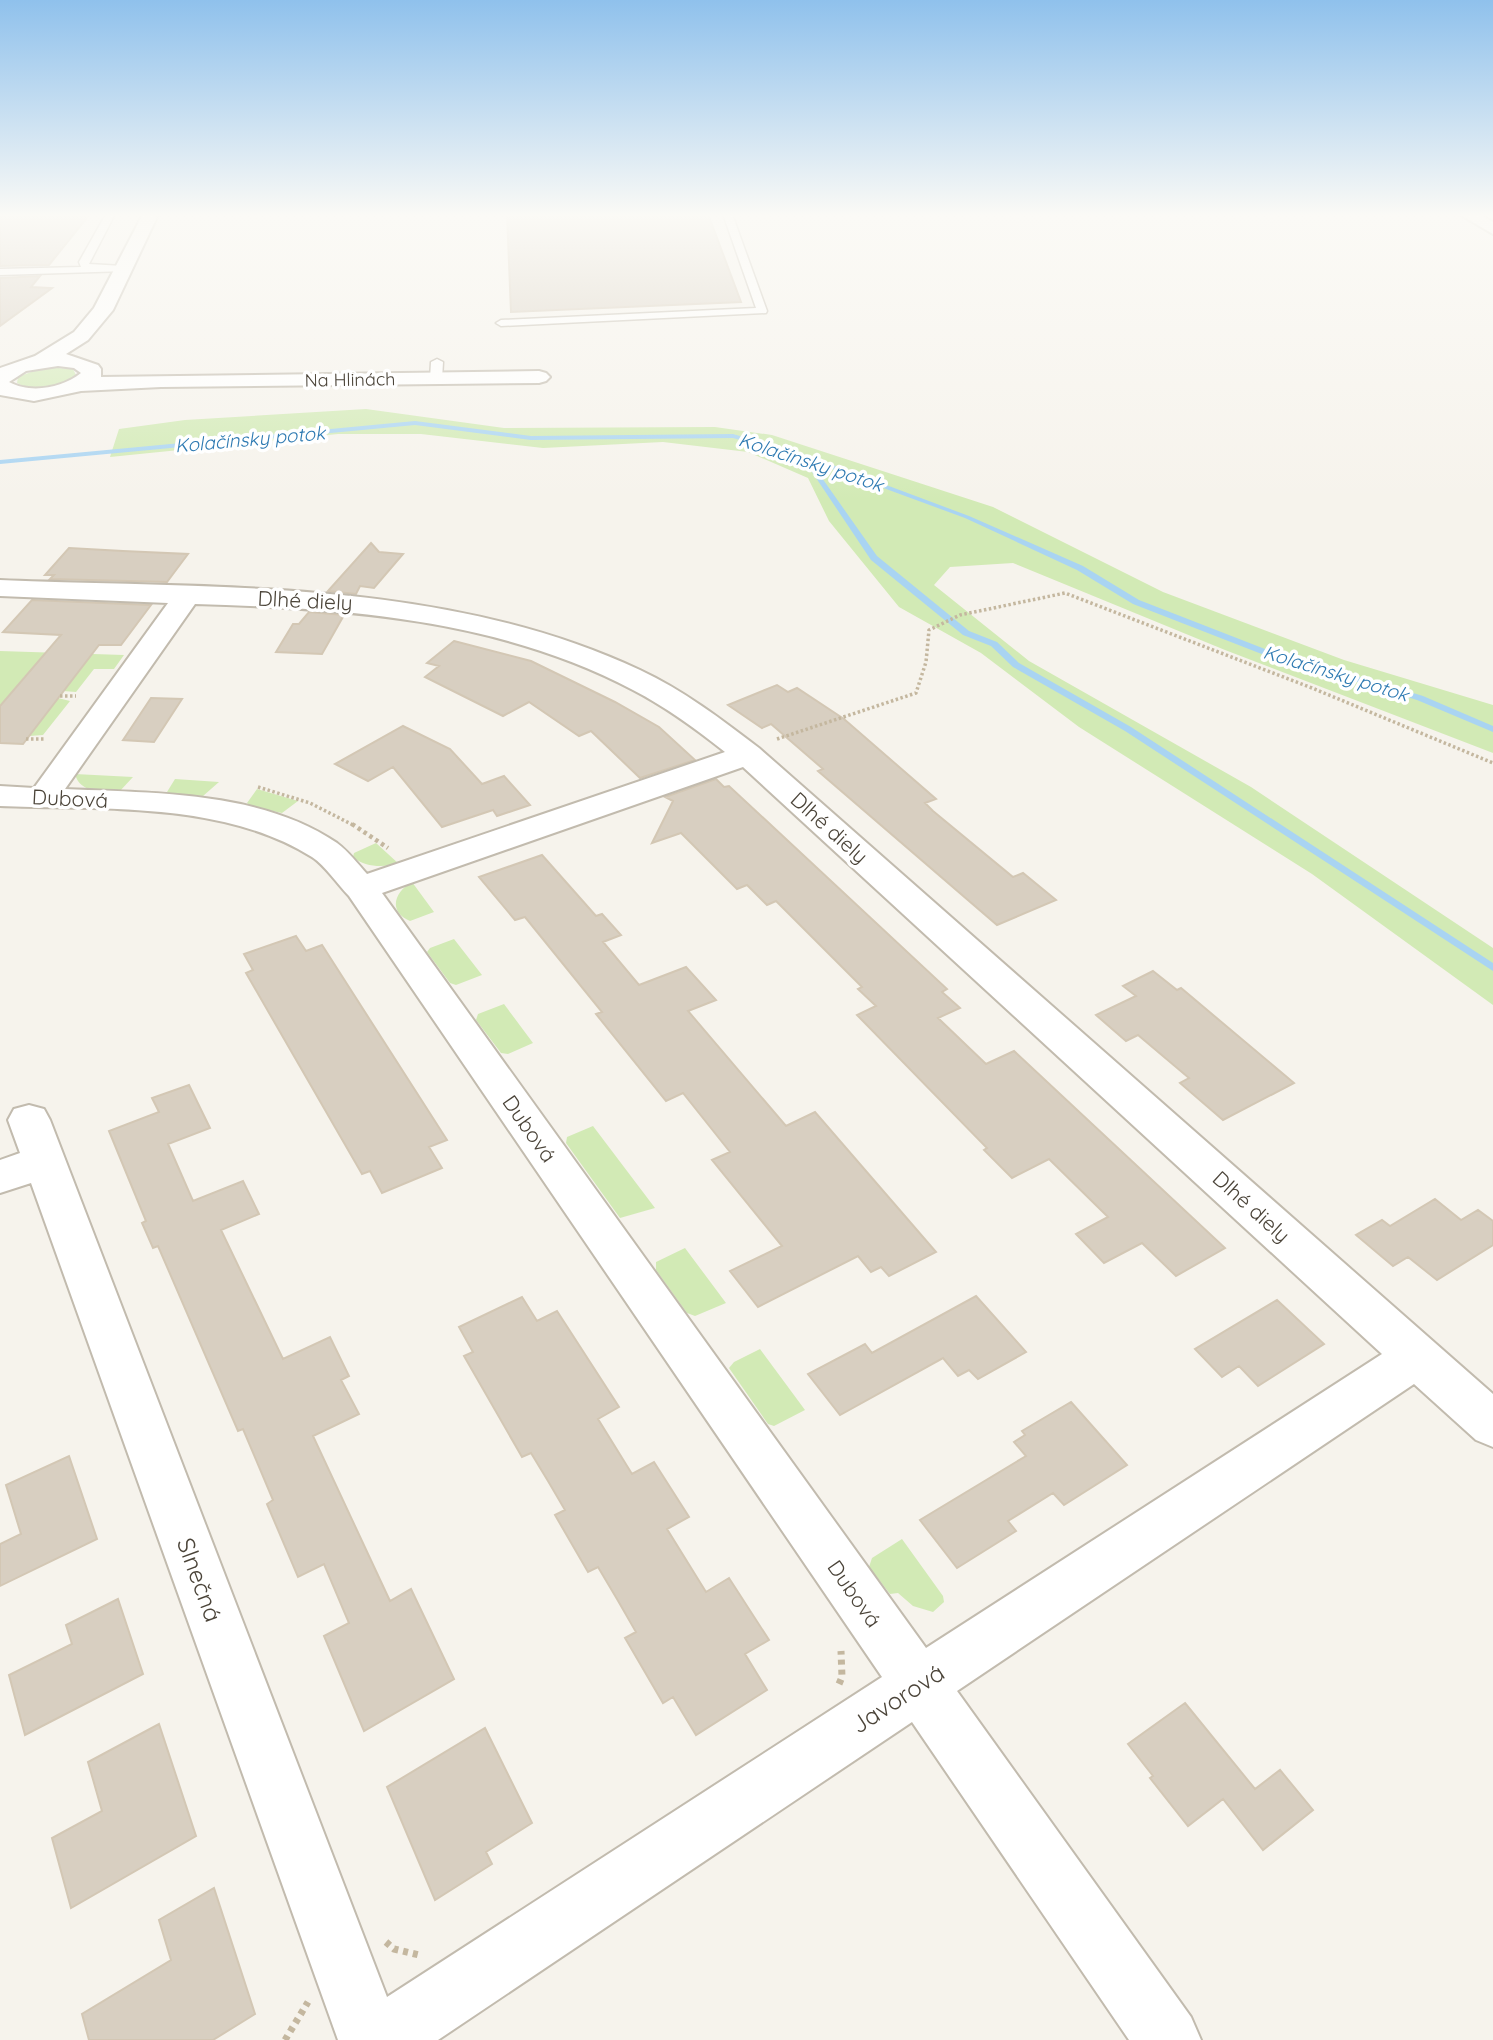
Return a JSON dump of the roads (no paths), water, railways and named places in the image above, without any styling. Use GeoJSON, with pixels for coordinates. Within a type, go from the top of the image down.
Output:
{"type":"FeatureCollection","features":[{"type":"Feature","properties":{"kind":"street"},"geometry":{"type":"LineString","coordinates":[[81,372],[47,393],[5,396],[10,367],[40,362],[81,336],[103,309]]}},
{"type":"Feature","properties":{"kind":"street"},"geometry":{"type":"LineString","coordinates":[[81,336],[81,372]]}},
{"type":"Feature","properties":{"kind":"street"},"geometry":{"type":"LineString","coordinates":[[40,362],[81,372]]}},
{"type":"Feature","properties":{"kind":"street","name":"Na Hlinách"},"geometry":{"type":"LineString","coordinates":[[81,372],[162,381],[436,370],[539,377]]}},
{"type":"Feature","properties":{"kind":"street","name":"Dlhé diely"},"geometry":{"type":"LineString","coordinates":[[0,588],[305,600],[401,609],[530,637],[593,660],[649,686],[708,722],[746,753],[1493,1425]]}},
{"type":"Feature","properties":{"kind":"street"},"geometry":{"type":"LineString","coordinates":[[43,798],[187,596]]}},
{"type":"Feature","properties":{"kind":"street"},"geometry":{"type":"LineString","coordinates":[[361,888],[746,753]]}},
{"type":"Feature","properties":{"kind":"street","name":"Dubová"},"geometry":{"type":"LineString","coordinates":[[0,796],[216,809],[272,824],[326,852],[361,888],[1168,2040]]}},
{"type":"Feature","properties":{"kind":"street","name":"Slnečná"},"geometry":{"type":"LineString","coordinates":[[24,1153],[371,2040]]}},
{"type":"Feature","properties":{"kind":"street","name":"Javorová"},"geometry":{"type":"LineString","coordinates":[[380,2040],[1416,1357]]}},
{"type":"Feature","properties":{"kind":"lane"},"geometry":{"type":"LineString","coordinates":[[501,323],[761,309]]}},
{"type":"Feature","properties":{"kind":"waterway","name":"Kolačínsky potok"},"geometry":{"type":"LineString","coordinates":[[0,462],[415,423],[531,438],[733,436],[804,456]]}},
{"type":"Feature","properties":{"kind":"waterway","name":"Kolačínsky potok"},"geometry":{"type":"LineString","coordinates":[[804,456],[967,517],[1080,568],[1136,602],[1288,661],[1420,698],[1493,729]]}},
{"type":"Feature","properties":{"kind":"waterway"},"geometry":{"type":"LineString","coordinates":[[804,456],[874,558],[966,633],[994,644],[1016,665],[1128,729],[1493,968]]}}]}
